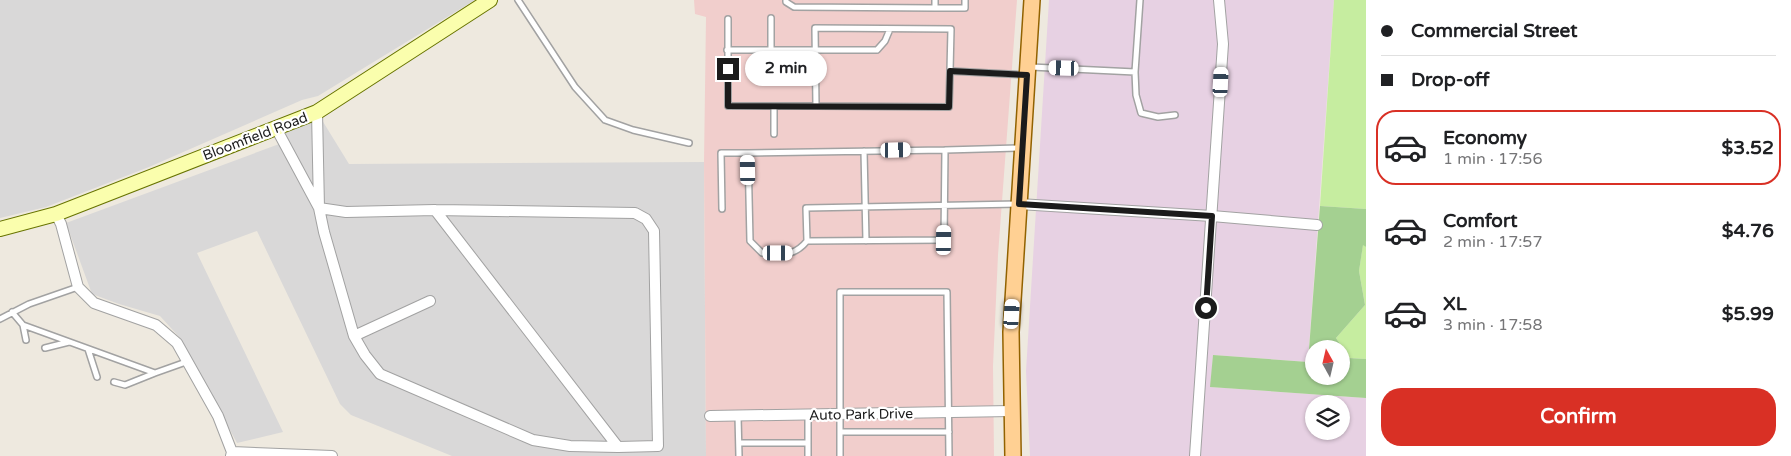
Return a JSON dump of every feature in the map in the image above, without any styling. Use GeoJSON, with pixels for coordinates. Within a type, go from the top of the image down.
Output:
{"type":"FeatureCollection","features":[{"type":"Feature","properties":{"kind":"main road"},"geometry":{"type":"LineString","coordinates":[[1013,456],[1011,332],[1032,0]]}},
{"type":"Feature","properties":{"kind":"street","name":"Bloomfield Road"},"geometry":{"type":"LineString","coordinates":[[0,229],[56,214],[317,112],[490,0]]}},
{"type":"Feature","properties":{"kind":"street"},"geometry":{"type":"LineString","coordinates":[[1195,456],[1223,44],[1219,0]]}},
{"type":"Feature","properties":{"kind":"street"},"geometry":{"type":"LineString","coordinates":[[317,112],[319,208],[324,232],[354,336],[380,374],[532,440],[570,446],[658,451],[654,231],[646,219],[635,213],[436,210],[345,212],[319,208]]}},
{"type":"Feature","properties":{"kind":"street"},"geometry":{"type":"LineString","coordinates":[[276,128],[319,208]]}},
{"type":"Feature","properties":{"kind":"street"},"geometry":{"type":"LineString","coordinates":[[1019,204],[1212,216],[1317,226]]}},
{"type":"Feature","properties":{"kind":"street"},"geometry":{"type":"LineString","coordinates":[[436,210],[618,448]]}},
{"type":"Feature","properties":{"kind":"street"},"geometry":{"type":"LineString","coordinates":[[56,214],[61,224],[78,287],[94,303],[156,325],[176,342],[218,416],[232,454],[331,456]]}},
{"type":"Feature","properties":{"kind":"street"},"geometry":{"type":"LineString","coordinates":[[354,336],[430,300]]}},
{"type":"Feature","properties":{"kind":"street","name":"Auto Park Drive"},"geometry":{"type":"LineString","coordinates":[[710,416],[840,415],[1011,410]]}},
{"type":"Feature","properties":{"kind":"lane"},"geometry":{"type":"LineString","coordinates":[[518,0],[574,87],[605,120],[633,130],[689,143]]}},
{"type":"Feature","properties":{"kind":"lane"},"geometry":{"type":"LineString","coordinates":[[786,0],[786,2],[794,7],[935,8],[965,8],[965,0]]}},
{"type":"Feature","properties":{"kind":"lane"},"geometry":{"type":"LineString","coordinates":[[935,0],[935,8]]}},
{"type":"Feature","properties":{"kind":"lane"},"geometry":{"type":"LineString","coordinates":[[1140,0],[1135,72],[1136,95],[1141,112],[1158,117],[1175,115]]}},
{"type":"Feature","properties":{"kind":"lane"},"geometry":{"type":"LineString","coordinates":[[770,18],[771,50]]}},
{"type":"Feature","properties":{"kind":"lane"},"geometry":{"type":"LineString","coordinates":[[728,19],[728,106],[949,107],[950,29],[815,28],[816,106]]}},
{"type":"Feature","properties":{"kind":"lane"},"geometry":{"type":"LineString","coordinates":[[727,50],[877,50],[885,41],[890,29]]}},
{"type":"Feature","properties":{"kind":"lane"},"geometry":{"type":"LineString","coordinates":[[950,71],[1135,72]]}},
{"type":"Feature","properties":{"kind":"lane"},"geometry":{"type":"LineString","coordinates":[[774,106],[774,134]]}},
{"type":"Feature","properties":{"kind":"lane"},"geometry":{"type":"LineString","coordinates":[[722,209],[722,153],[1023,148]]}},
{"type":"Feature","properties":{"kind":"lane"},"geometry":{"type":"LineString","coordinates":[[807,241],[944,240],[945,150]]}},
{"type":"Feature","properties":{"kind":"lane"},"geometry":{"type":"LineString","coordinates":[[864,151],[866,240]]}},
{"type":"Feature","properties":{"kind":"lane"},"geometry":{"type":"LineString","coordinates":[[748,152],[750,241],[762,253],[794,253],[801,249],[807,241],[806,208],[1019,204]]}},
{"type":"Feature","properties":{"kind":"lane"},"geometry":{"type":"LineString","coordinates":[[0,319],[29,304],[78,287]]}},
{"type":"Feature","properties":{"kind":"lane"},"geometry":{"type":"LineString","coordinates":[[840,456],[840,292],[947,292],[949,456]]}},
{"type":"Feature","properties":{"kind":"lane"},"geometry":{"type":"LineString","coordinates":[[12,312],[24,325],[155,373]]}},
{"type":"Feature","properties":{"kind":"lane"},"geometry":{"type":"LineString","coordinates":[[24,325],[26,340]]}},
{"type":"Feature","properties":{"kind":"lane"},"geometry":{"type":"LineString","coordinates":[[45,348],[69,342]]}},
{"type":"Feature","properties":{"kind":"lane"},"geometry":{"type":"LineString","coordinates":[[88,349],[97,376]]}},
{"type":"Feature","properties":{"kind":"lane"},"geometry":{"type":"LineString","coordinates":[[114,382],[125,385],[186,362]]}},
{"type":"Feature","properties":{"kind":"lane"},"geometry":{"type":"LineString","coordinates":[[808,415],[808,456]]}},
{"type":"Feature","properties":{"kind":"lane"},"geometry":{"type":"LineString","coordinates":[[738,416],[739,456]]}},
{"type":"Feature","properties":{"kind":"lane"},"geometry":{"type":"LineString","coordinates":[[840,432],[949,432]]}},
{"type":"Feature","properties":{"kind":"lane"},"geometry":{"type":"LineString","coordinates":[[739,443],[808,443]]}},
{"type":"Feature","properties":{"kind":"shaded area"},"geometry":{"type":"Polygon","coordinates":[[[0,0],[475,0],[318,96],[302,100],[149,167],[46,207],[0,218],[0,0]]]}},
{"type":"Feature","properties":{"kind":"shaded area"},"geometry":{"type":"Polygon","coordinates":[[[694,0],[1017,0],[998,255],[993,366],[994,456],[706,456],[704,162],[706,17],[695,14],[694,0]]]}},
{"type":"Feature","properties":{"kind":"shaded area"},"geometry":{"type":"Polygon","coordinates":[[[1049,0],[1334,0],[1310,340],[1305,340],[1305,362],[1213,355],[1211,387],[1324,395],[1305,395],[1305,440],[1350,440],[1350,397],[1366,398],[1366,456],[1030,456],[1026,371],[1049,0]]]}},
{"type":"Feature","properties":{"kind":"shaded area"},"geometry":{"type":"Polygon","coordinates":[[[317,112],[349,164],[704,162],[706,456],[452,456],[351,415],[340,404],[257,231],[197,253],[283,432],[237,443],[181,339],[160,316],[92,294],[66,223],[282,143],[276,128],[317,112]]]}},
{"type":"Feature","properties":{"kind":"green space"},"geometry":{"type":"Polygon","coordinates":[[[1334,0],[1366,0],[1366,209],[1320,206],[1334,0]]]}},
{"type":"Feature","properties":{"kind":"green space"},"geometry":{"type":"Polygon","coordinates":[[[1320,206],[1366,209],[1366,247],[1363,245],[1359,271],[1365,305],[1336,338],[1337,340],[1310,340],[1320,206]]]}},
{"type":"Feature","properties":{"kind":"green space"},"geometry":{"type":"Polygon","coordinates":[[[1363,244],[1366,247],[1366,359],[1350,358],[1350,340],[1337,340],[1336,338],[1365,305],[1359,271],[1363,244]]]}},
{"type":"Feature","properties":{"kind":"green space"},"geometry":{"type":"Polygon","coordinates":[[[1213,355],[1305,362],[1305,385],[1350,385],[1350,358],[1366,359],[1366,398],[1350,397],[1350,395],[1323,395],[1210,387],[1213,355]]]}},
{"type":"Feature","properties":{"kind":"route"},"geometry":{"type":"LineString","coordinates":[[728,69],[728,106],[949,107],[950,71],[1027,75],[1019,204],[1212,216],[1206,308]]}}]}
